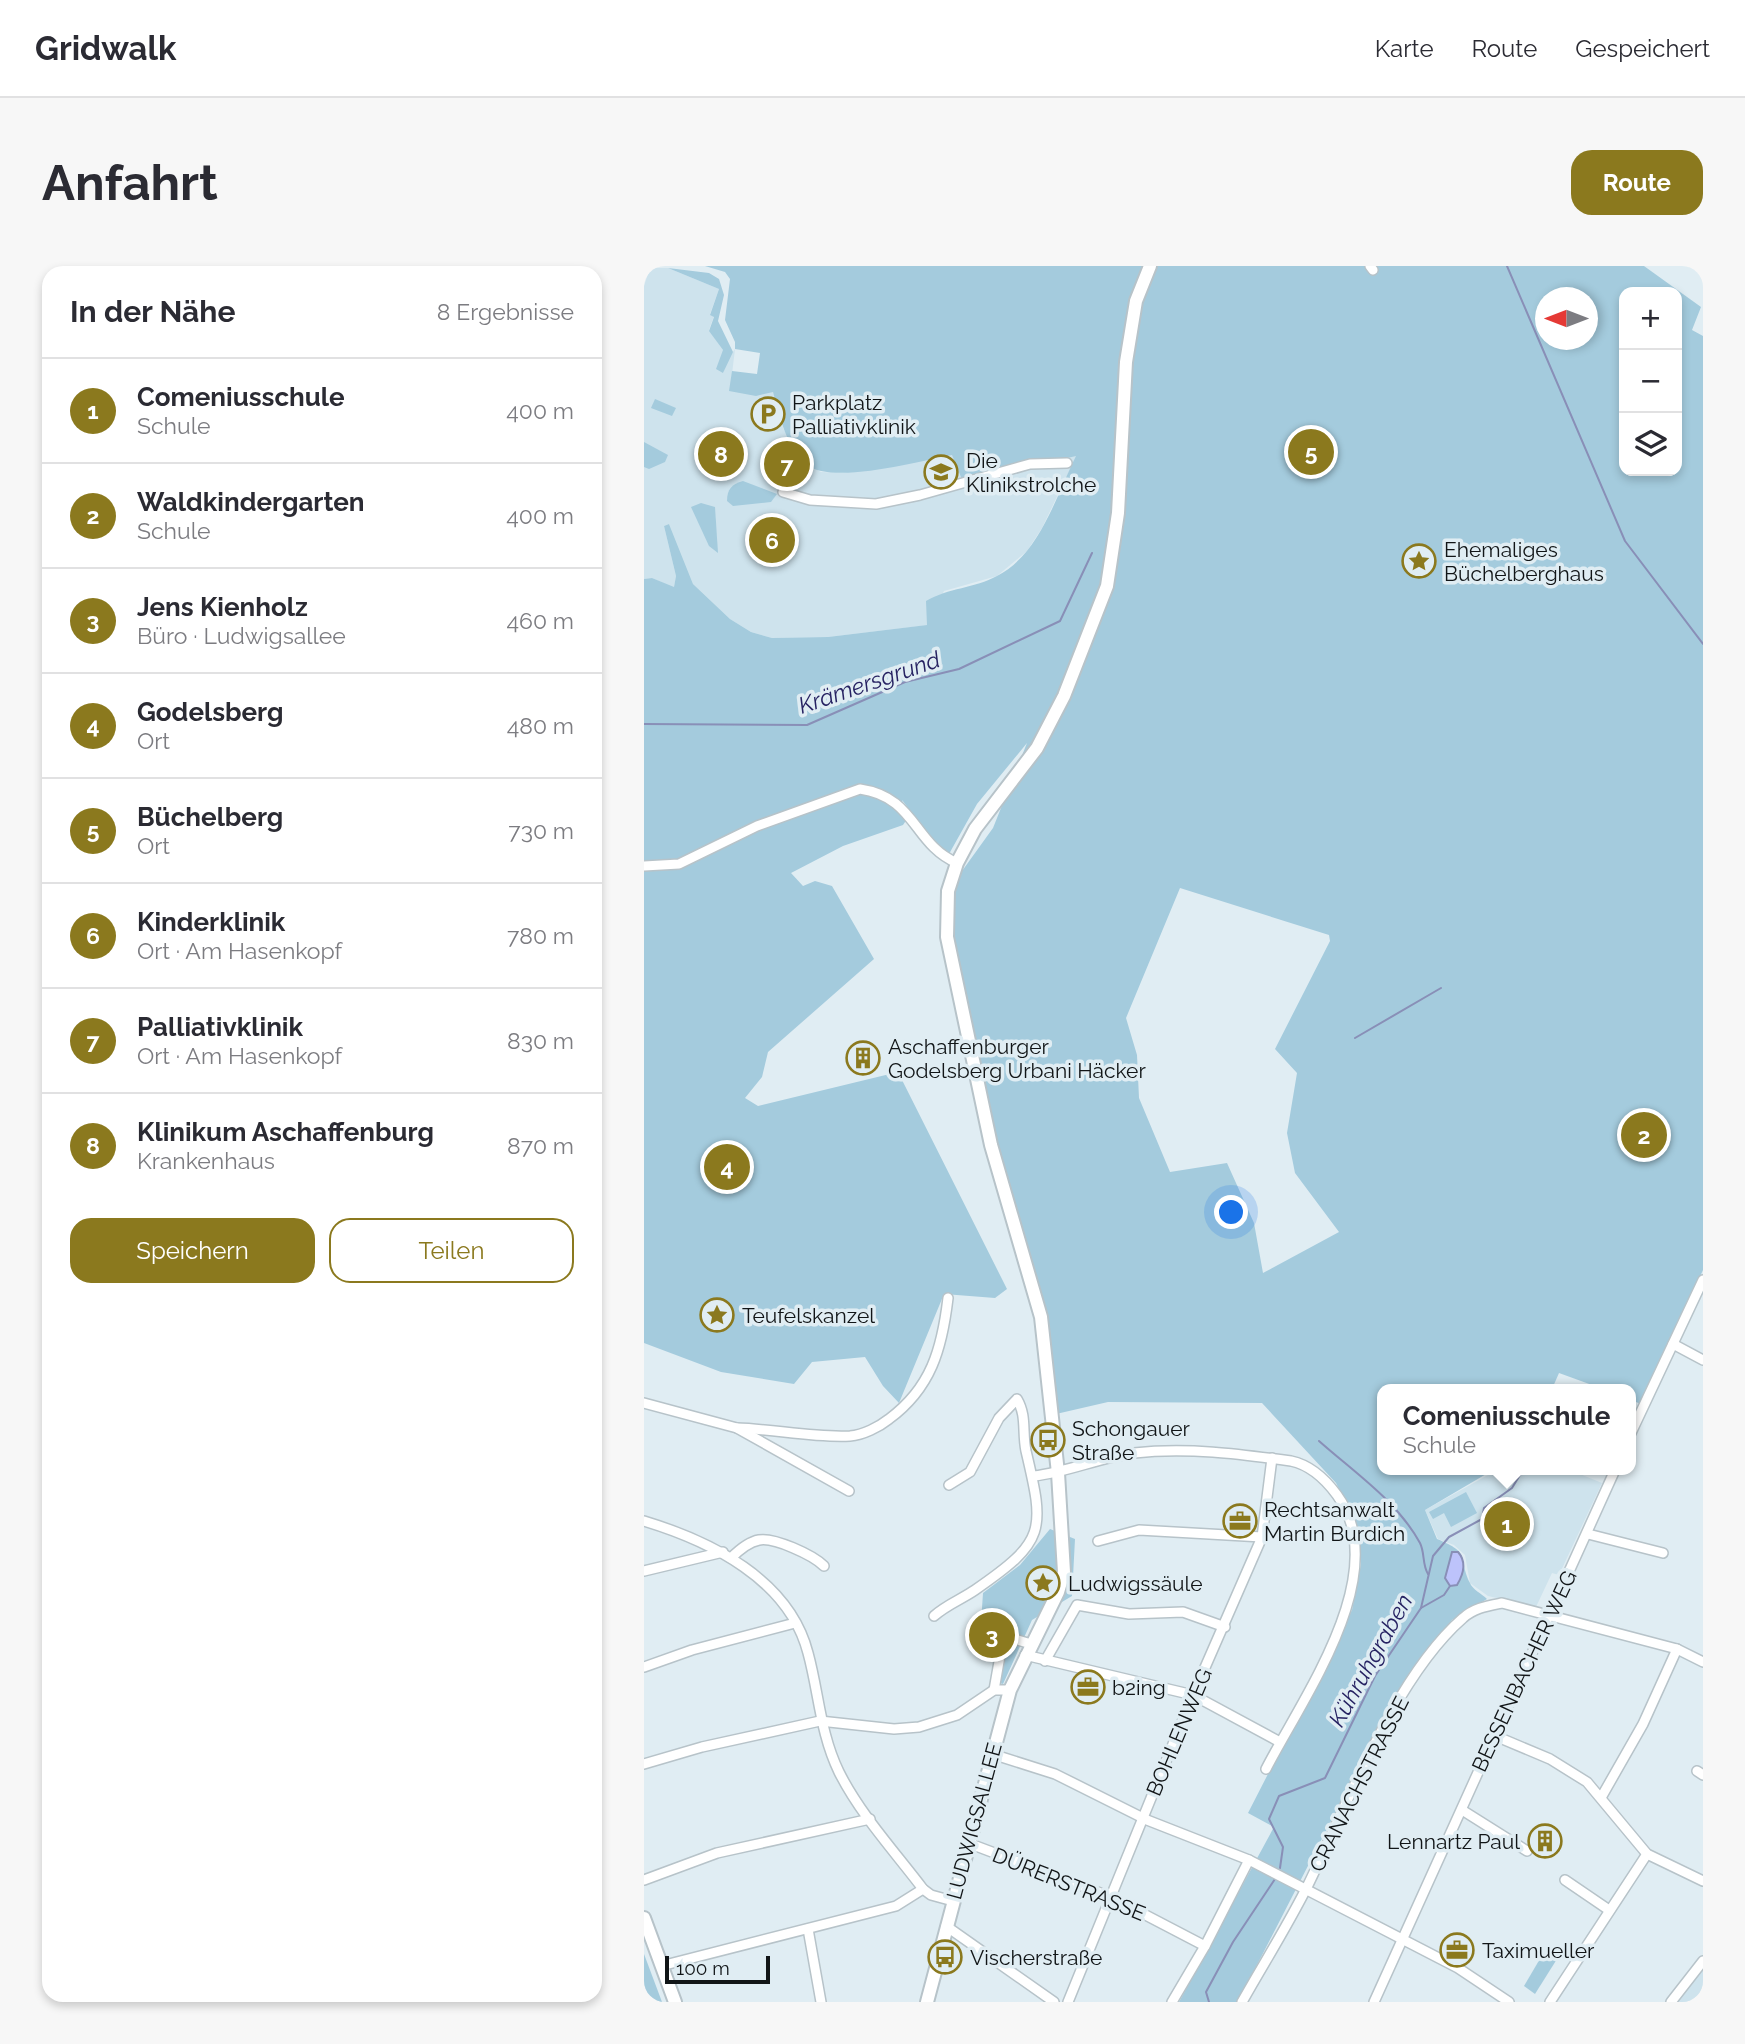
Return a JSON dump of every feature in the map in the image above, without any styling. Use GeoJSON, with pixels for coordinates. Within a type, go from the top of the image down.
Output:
{"type":"FeatureCollection","features":[{"type":"Feature","properties":{"kind":"street","name":"LUDWIGSALLEE"},"geometry":{"type":"LineString","coordinates":[[927,2002],[1010,1690],[1058,1592],[1064,1572],[1058,1473],[1041,1317],[991,1145],[947,937],[948,891],[957,863],[986,813],[1037,748],[1075,669],[1107,586],[1121,462],[1126,362],[1136,302],[1150,266]]}},
{"type":"Feature","properties":{"kind":"street"},"geometry":{"type":"LineString","coordinates":[[783,492],[810,500],[876,504],[920,495],[1030,464],[1067,463]]}},
{"type":"Feature","properties":{"kind":"street"},"geometry":{"type":"LineString","coordinates":[[644,866],[679,864],[757,826],[860,789],[901,805],[934,849],[957,863]]}},
{"type":"Feature","properties":{"kind":"street"},"geometry":{"type":"LineString","coordinates":[[1636,1422],[1703,1282]]}},
{"type":"Feature","properties":{"kind":"street"},"geometry":{"type":"LineString","coordinates":[[644,1403],[737,1428],[852,1436],[880,1426],[911,1402],[925,1382],[944,1332],[948,1298]]}},
{"type":"Feature","properties":{"kind":"street"},"geometry":{"type":"LineString","coordinates":[[1673,1344],[1703,1360]]}},
{"type":"Feature","properties":{"kind":"street"},"geometry":{"type":"LineString","coordinates":[[934,1616],[974,1591],[1016,1558],[1037,1533],[1039,1519],[1034,1476],[1026,1448],[1024,1410],[1017,1399],[999,1418],[970,1472],[949,1485]]}},
{"type":"Feature","properties":{"kind":"street"},"geometry":{"type":"LineString","coordinates":[[737,1428],[849,1491]]}},
{"type":"Feature","properties":{"kind":"street"},"geometry":{"type":"LineString","coordinates":[[1034,1476],[1058,1473],[1132,1454],[1206,1452],[1300,1463],[1327,1482],[1350,1519],[1357,1564],[1347,1611],[1266,1769]]}},
{"type":"Feature","properties":{"kind":"street","name":"BOHLENWEG"},"geometry":{"type":"LineString","coordinates":[[1068,2002],[1193,1695],[1262,1537],[1272,1458]]}},
{"type":"Feature","properties":{"kind":"street","name":"BESSENBACHER WEG"},"geometry":{"type":"LineString","coordinates":[[1374,2002],[1613,1475]]}},
{"type":"Feature","properties":{"kind":"street"},"geometry":{"type":"LineString","coordinates":[[644,1521],[727,1555],[775,1592],[795,1623],[808,1651],[820,1721],[839,1772],[870,1819],[923,1889],[931,1895],[953,1901]]}},
{"type":"Feature","properties":{"kind":"street"},"geometry":{"type":"LineString","coordinates":[[1098,1541],[1139,1530],[1262,1537]]}},
{"type":"Feature","properties":{"kind":"street"},"geometry":{"type":"LineString","coordinates":[[1588,1534],[1663,1553]]}},
{"type":"Feature","properties":{"kind":"street"},"geometry":{"type":"LineString","coordinates":[[644,1571],[727,1555],[760,1539],[791,1547],[824,1566]]}},
{"type":"Feature","properties":{"kind":"street","name":"CRANACHSTRASSE"},"geometry":{"type":"LineString","coordinates":[[1242,2002],[1307,1888],[1387,1722],[1436,1647],[1463,1618],[1480,1607],[1502,1603],[1677,1649],[1703,1662]]}},
{"type":"Feature","properties":{"kind":"street"},"geometry":{"type":"LineString","coordinates":[[1045,1661],[1077,1605],[1129,1614],[1183,1612],[1224,1627]]}},
{"type":"Feature","properties":{"kind":"street"},"geometry":{"type":"LineString","coordinates":[[644,1667],[692,1650],[795,1623]]}},
{"type":"Feature","properties":{"kind":"street"},"geometry":{"type":"LineString","coordinates":[[994,1690],[1003,1639],[1045,1661],[1193,1695],[1280,1742]]}},
{"type":"Feature","properties":{"kind":"street"},"geometry":{"type":"LineString","coordinates":[[1602,1796],[1643,1724],[1677,1649]]}},
{"type":"Feature","properties":{"kind":"street"},"geometry":{"type":"LineString","coordinates":[[644,1764],[702,1747],[820,1721],[894,1729],[919,1727],[957,1714],[994,1690],[1010,1690]]}},
{"type":"Feature","properties":{"kind":"street"},"geometry":{"type":"LineString","coordinates":[[1493,1735],[1550,1759],[1587,1782],[1602,1796],[1647,1854],[1703,1881]]}},
{"type":"Feature","properties":{"kind":"street"},"geometry":{"type":"LineString","coordinates":[[992,1754],[1055,1774],[1143,1818],[1249,1860],[1458,1968],[1509,2002]]}},
{"type":"Feature","properties":{"kind":"street"},"geometry":{"type":"LineString","coordinates":[[1462,1810],[1527,1851]]}},
{"type":"Feature","properties":{"kind":"street"},"geometry":{"type":"LineString","coordinates":[[644,1880],[717,1853],[870,1819]]}},
{"type":"Feature","properties":{"kind":"street","name":"DÜRERSTRASSE"},"geometry":{"type":"LineString","coordinates":[[968,1843],[1111,1897],[1205,1946]]}},
{"type":"Feature","properties":{"kind":"street"},"geometry":{"type":"LineString","coordinates":[[1550,2002],[1647,1854]]}},
{"type":"Feature","properties":{"kind":"street"},"geometry":{"type":"LineString","coordinates":[[1172,2002],[1205,1946],[1249,1860]]}},
{"type":"Feature","properties":{"kind":"street"},"geometry":{"type":"LineString","coordinates":[[1565,1880],[1609,1910]]}},
{"type":"Feature","properties":{"kind":"street"},"geometry":{"type":"LineString","coordinates":[[662,1966],[897,1906],[923,1889]]}},
{"type":"Feature","properties":{"kind":"street"},"geometry":{"type":"LineString","coordinates":[[644,1918],[675,2002]]}},
{"type":"Feature","properties":{"kind":"street"},"geometry":{"type":"LineString","coordinates":[[946,1926],[1054,2002]]}},
{"type":"Feature","properties":{"kind":"street"},"geometry":{"type":"LineString","coordinates":[[808,1929],[821,2002]]}},
{"type":"Feature","properties":{"kind":"street"},"geometry":{"type":"LineString","coordinates":[[1671,2002],[1703,1961]]}},
{"type":"Feature","properties":{"kind":"shaded area"},"geometry":{"type":"Polygon","coordinates":[[[705,266],[1644,266],[1673,287],[1619,287],[1619,476],[1682,476],[1682,293],[1701,307],[1692,330],[1703,336],[1703,1270],[1641,1404],[1636,1402],[1636,1384],[1589,1384],[1559,1373],[1554,1384],[1377,1384],[1377,1475],[1484,1475],[1425,1510],[1437,1539],[1460,1552],[1471,1585],[1487,1599],[1452,1620],[1385,1716],[1238,2002],[1179,2002],[1274,1827],[1248,1813],[1352,1610],[1361,1564],[1358,1528],[1336,1483],[1262,1403],[1108,1402],[1056,1414],[1046,1316],[997,1144],[953,940],[952,896],[957,878],[993,828],[1027,743],[977,804],[949,854],[938,847],[902,800],[907,819],[903,825],[843,846],[791,873],[803,886],[815,881],[832,886],[874,959],[768,1052],[762,1077],[745,1098],[758,1106],[898,1072],[1007,1289],[995,1298],[944,1294],[899,1403],[883,1386],[865,1357],[812,1362],[794,1384],[721,1372],[644,1343],[644,868],[682,862],[644,863],[644,579],[652,578],[674,587],[676,576],[664,526],[669,524],[693,584],[730,619],[751,632],[772,638],[828,637],[927,625],[926,601],[997,576],[1025,554],[1045,523],[1076,456],[963,482],[952,455],[877,470],[836,473],[819,471],[807,465],[794,450],[781,421],[773,392],[756,396],[729,391],[732,371],[757,374],[760,353],[735,349],[735,342],[725,320],[730,279],[725,272],[705,266]],[[1180,888],[1126,1018],[1137,1055],[1139,1098],[1170,1172],[1227,1163],[1254,1223],[1263,1273],[1339,1232],[1295,1173],[1287,1133],[1297,1073],[1275,1049],[1330,941],[1329,935],[1180,888]]]}},
{"type":"Feature","properties":{"kind":"shaded area"},"geometry":{"type":"Polygon","coordinates":[[[650,268],[668,268],[719,289],[710,314],[714,316],[709,330],[723,350],[723,373],[735,349],[730,391],[773,391],[783,428],[796,452],[808,465],[821,472],[843,473],[952,455],[1033,466],[1077,455],[1042,528],[1027,551],[997,576],[944,591],[928,625],[828,637],[772,638],[751,632],[730,619],[693,584],[669,524],[664,526],[676,576],[674,588],[652,578],[644,579],[644,286],[650,268]]]}},
{"type":"Feature","properties":{"kind":"shaded area"},"geometry":{"type":"Polygon","coordinates":[[[668,268],[709,273],[719,279],[724,295],[718,321],[733,352],[723,373],[716,369],[723,350],[709,331],[714,317],[710,315],[719,289],[668,268]]]}},
{"type":"Feature","properties":{"kind":"shaded area"},"geometry":{"type":"Polygon","coordinates":[[[655,399],[676,408],[672,416],[651,408],[655,399]]]}},
{"type":"Feature","properties":{"kind":"shaded area"},"geometry":{"type":"Polygon","coordinates":[[[644,442],[668,455],[665,462],[649,469],[644,467],[644,442]]]}},
{"type":"Feature","properties":{"kind":"shaded area"},"geometry":{"type":"Polygon","coordinates":[[[743,481],[777,494],[771,502],[733,506],[727,501],[729,490],[743,481]]]}},
{"type":"Feature","properties":{"kind":"shaded area"},"geometry":{"type":"Polygon","coordinates":[[[701,503],[715,507],[718,553],[709,546],[691,507],[701,503]]]}},
{"type":"Feature","properties":{"kind":"shaded area"},"geometry":{"type":"Polygon","coordinates":[[[1488,1475],[1582,1475],[1602,1483],[1559,1575],[1552,1573],[1536,1607],[1488,1596],[1470,1583],[1465,1555],[1454,1545],[1438,1539],[1425,1510],[1488,1475]]]}},
{"type":"Feature","properties":{"kind":"shaded area"},"geometry":{"type":"Polygon","coordinates":[[[1466,1492],[1477,1513],[1451,1527],[1444,1513],[1433,1519],[1429,1512],[1466,1492]]]}},
{"type":"Feature","properties":{"kind":"shaded area"},"geometry":{"type":"Polygon","coordinates":[[[1050,1529],[1075,1539],[1072,1596],[1032,1620],[1003,1684],[996,1682],[1007,1636],[1003,1626],[981,1623],[983,1593],[1020,1565],[1050,1529]]]}},
{"type":"Feature","properties":{"kind":"shaded area"},"geometry":{"type":"Polygon","coordinates":[[[1544,1952],[1557,1959],[1535,1994],[1524,1986],[1544,1952]]]}},
{"type":"Feature","properties":{"kind":"shaded area"},"geometry":{"type":"Polygon","coordinates":[[[644,1954],[662,2002],[644,2002],[644,1954]]]}},
{"type":"Feature","properties":{"kind":"shaded area"},"geometry":{"type":"Polygon","coordinates":[[[1703,1955],[1703,2002],[1666,2002],[1703,1955]]]}},
{"type":"Feature","properties":{"kind":"water"},"geometry":{"type":"Polygon","coordinates":[[[1452,1552],[1458,1552],[1461,1556],[1463,1568],[1457,1585],[1450,1586],[1445,1578],[1452,1552]]]}},
{"type":"Feature","properties":{"kind":"waterway"},"geometry":{"type":"LineString","coordinates":[[1507,266],[1625,541],[1703,644]]}},
{"type":"Feature","properties":{"kind":"waterway","name":"Krämersgrund"},"geometry":{"type":"LineString","coordinates":[[644,724],[807,725],[905,682],[959,669],[1060,621],[1092,553]]}},
{"type":"Feature","properties":{"kind":"waterway"},"geometry":{"type":"LineString","coordinates":[[1355,1038],[1441,988]]}},
{"type":"Feature","properties":{"kind":"waterway"},"geometry":{"type":"LineString","coordinates":[[1319,1441],[1400,1514],[1420,1543],[1428,1574]]}},
{"type":"Feature","properties":{"kind":"waterway","name":"Kühruhgraben"},"geometry":{"type":"LineString","coordinates":[[1280,1868],[1283,1847],[1269,1819],[1279,1796],[1325,1778],[1375,1676],[1421,1608],[1433,1556],[1449,1537],[1482,1519],[1484,1508],[1512,1488],[1520,1475]]}},
{"type":"Feature","properties":{"kind":"waterway"},"geometry":{"type":"LineString","coordinates":[[1421,1608],[1444,1595],[1450,1586]]}},
{"type":"Feature","properties":{"kind":"waterway","name":"Kühruhgraben"},"geometry":{"type":"LineString","coordinates":[[1209,2002],[1206,1992],[1233,1942],[1275,1879]]}},
{"type":"Feature","properties":{"kind":"place","name":"Parkplatz Palliativklinik"},"geometry":{"type":"Point","coordinates":[768,414]}},
{"type":"Feature","properties":{"kind":"place","name":"Büchelberg"},"geometry":{"type":"Point","coordinates":[1311,452]}},
{"type":"Feature","properties":{"kind":"place","name":"Klinikum Aschaffenburg"},"geometry":{"type":"Point","coordinates":[721,454]}},
{"type":"Feature","properties":{"kind":"place","name":"Palliativklinik"},"geometry":{"type":"Point","coordinates":[787,464]}},
{"type":"Feature","properties":{"kind":"place","name":"Die Klinikstrolche"},"geometry":{"type":"Point","coordinates":[941,472]}},
{"type":"Feature","properties":{"kind":"place","name":"Kinderklinik"},"geometry":{"type":"Point","coordinates":[772,540]}},
{"type":"Feature","properties":{"kind":"place","name":"Ehemaliges Büchelberghaus"},"geometry":{"type":"Point","coordinates":[1419,561]}},
{"type":"Feature","properties":{"kind":"place","name":"Aschaffenburger Godelsberg Urbani Häcker"},"geometry":{"type":"Point","coordinates":[863,1058]}},
{"type":"Feature","properties":{"kind":"place","name":"Waldkindergarten"},"geometry":{"type":"Point","coordinates":[1644,1135]}},
{"type":"Feature","properties":{"kind":"place","name":"Godelsberg"},"geometry":{"type":"Point","coordinates":[727,1167]}},
{"type":"Feature","properties":{"kind":"place","name":"Teufelskanzel"},"geometry":{"type":"Point","coordinates":[717,1315]}},
{"type":"Feature","properties":{"kind":"place","name":"Schongauer Straße"},"geometry":{"type":"Point","coordinates":[1048,1440]}},
{"type":"Feature","properties":{"kind":"place","name":"Rechtsanwalt Martin Burdich"},"geometry":{"type":"Point","coordinates":[1240,1521]}},
{"type":"Feature","properties":{"kind":"place","name":"Comeniusschule"},"geometry":{"type":"Point","coordinates":[1507,1524]}},
{"type":"Feature","properties":{"kind":"place","name":"Ludwigssäule"},"geometry":{"type":"Point","coordinates":[1043,1583]}},
{"type":"Feature","properties":{"kind":"place","name":"Jens Kienholz"},"geometry":{"type":"Point","coordinates":[992,1635]}},
{"type":"Feature","properties":{"kind":"place","name":"b2ing"},"geometry":{"type":"Point","coordinates":[1088,1687]}},
{"type":"Feature","properties":{"kind":"place","name":"Lennartz Paul"},"geometry":{"type":"Point","coordinates":[1545,1841]}},
{"type":"Feature","properties":{"kind":"place","name":"Taximueller"},"geometry":{"type":"Point","coordinates":[1457,1950]}},
{"type":"Feature","properties":{"kind":"place","name":"Vischerstraße"},"geometry":{"type":"Point","coordinates":[945,1957]}}]}
